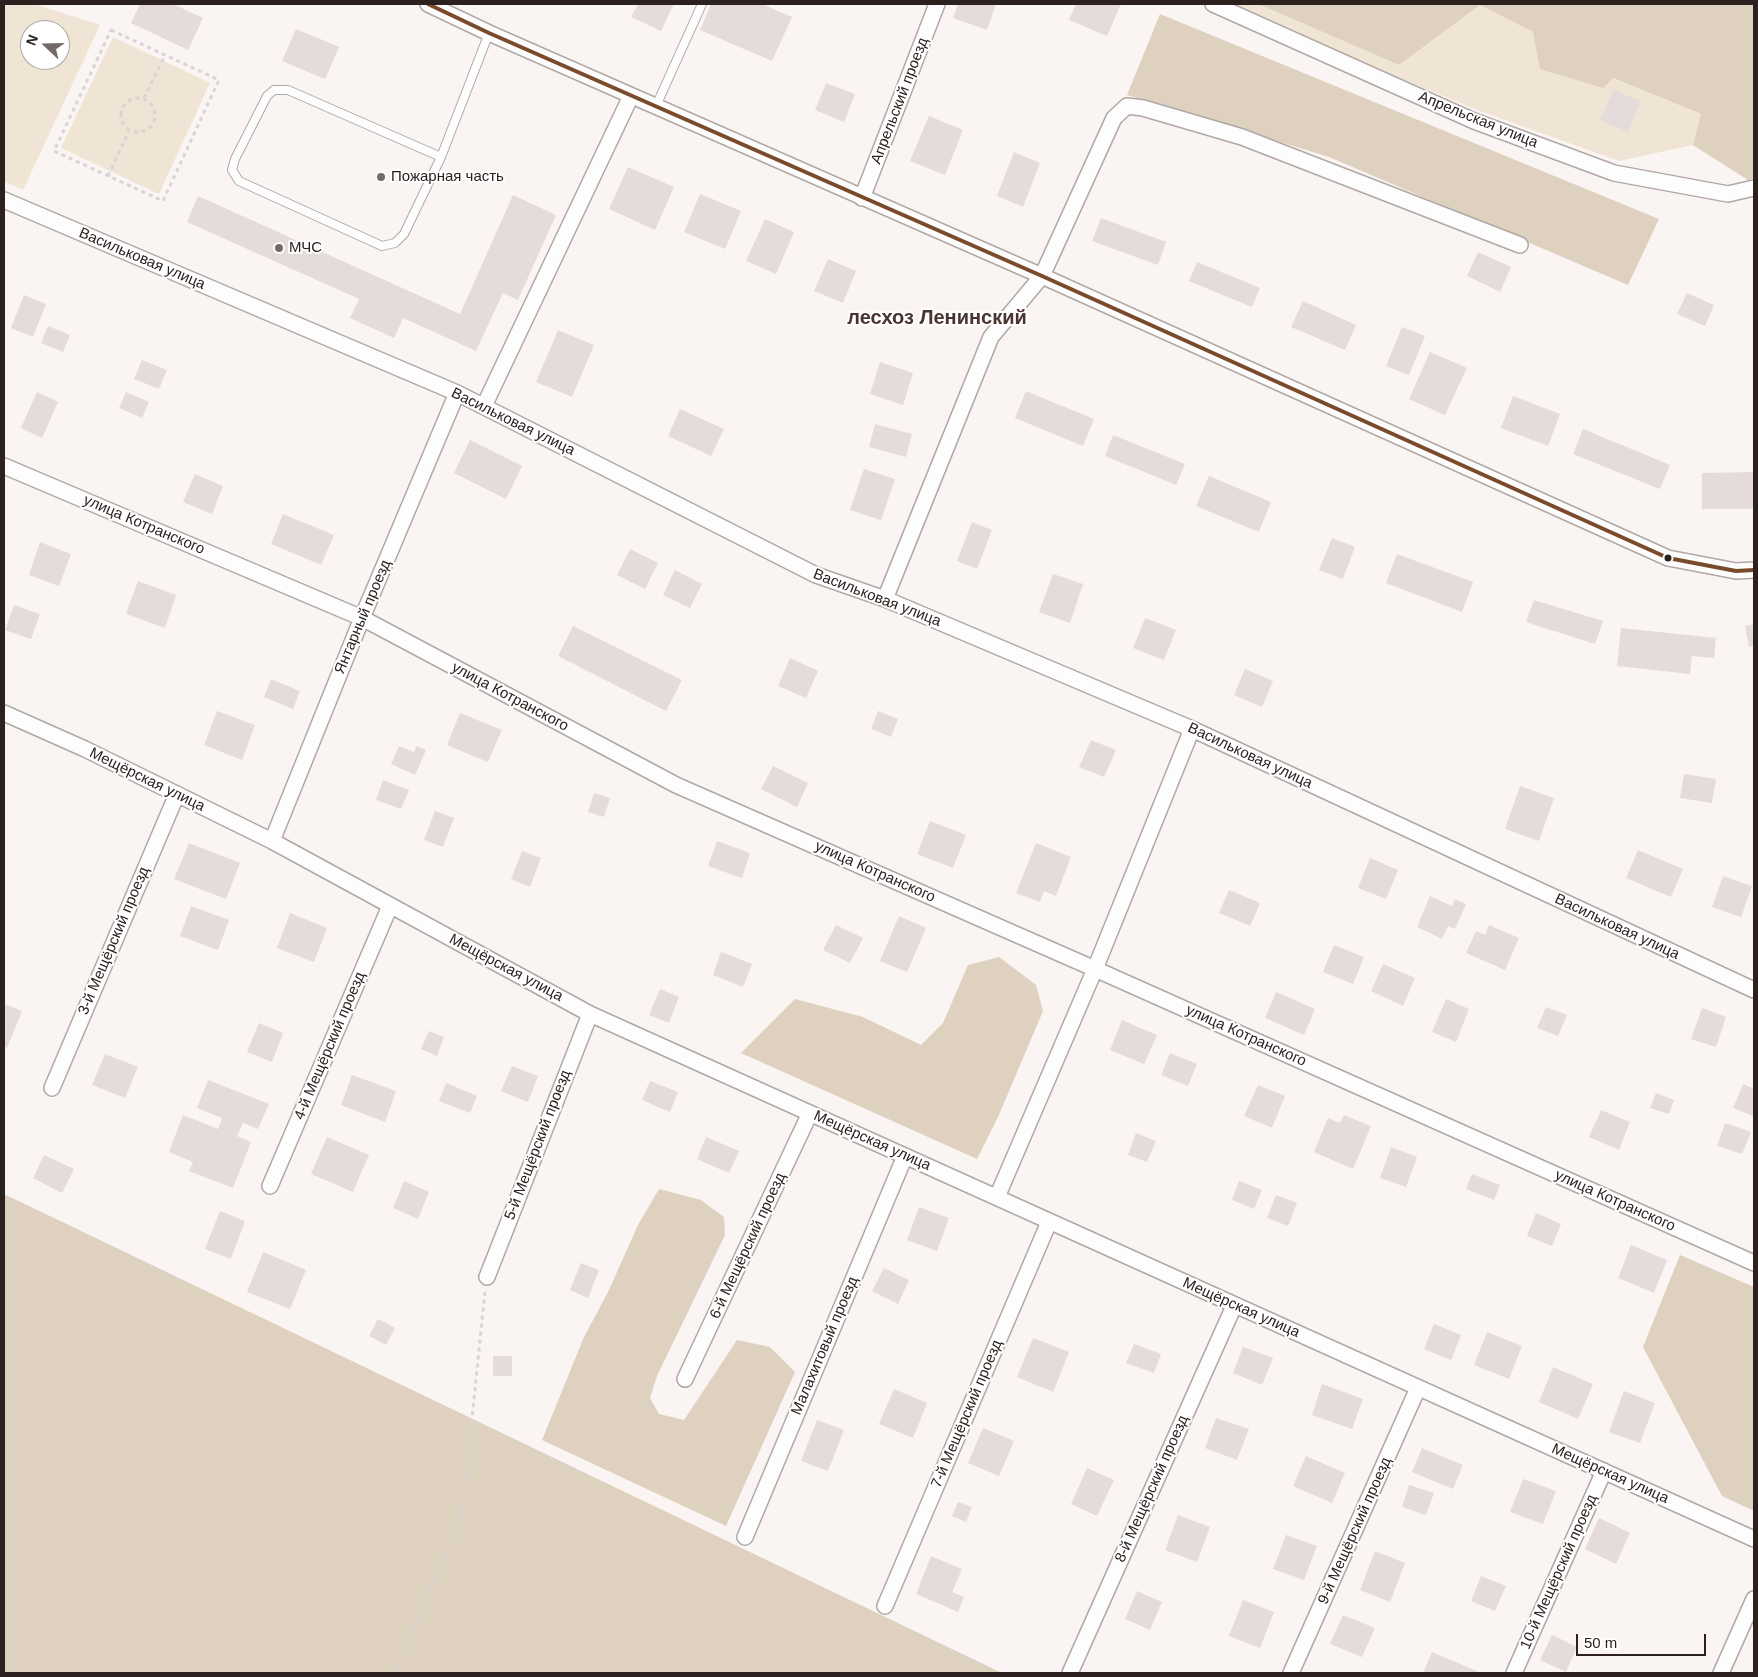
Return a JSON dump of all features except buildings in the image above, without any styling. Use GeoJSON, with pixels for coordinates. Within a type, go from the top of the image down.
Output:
{"type":"FeatureCollection","features":[{"type":"Feature","properties":{"kind":"street","name":"Апрельский проезд"},"geometry":{"type":"LineString","coordinates":[[862,198],[937,4]]}},
{"type":"Feature","properties":{"kind":"street","name":"Апрельская улица"},"geometry":{"type":"LineString","coordinates":[[1212,4],[1474,121],[1614,172],[1728,194],[1754,188]]}},
{"type":"Feature","properties":{"kind":"street"},"geometry":{"type":"LineString","coordinates":[[435,5],[489,33],[1042,276],[1668,558],[1736,571],[1754,570]]}},
{"type":"Feature","properties":{"kind":"street"},"geometry":{"type":"LineString","coordinates":[[484,406],[631,96]]}},
{"type":"Feature","properties":{"kind":"street"},"geometry":{"type":"LineString","coordinates":[[885,599],[991,337],[1042,276],[1114,118],[1127,106],[1143,108],[1242,137],[1520,244]]}},
{"type":"Feature","properties":{"kind":"street","name":"Васильковая улица"},"geometry":{"type":"LineString","coordinates":[[4,200],[457,393],[816,575],[885,599],[1192,729],[1754,990]]}},
{"type":"Feature","properties":{"kind":"street","name":"Янтарный проезд"},"geometry":{"type":"LineString","coordinates":[[272,841],[362,618],[457,393]]}},
{"type":"Feature","properties":{"kind":"street","name":"улица Котранского"},"geometry":{"type":"LineString","coordinates":[[4,466],[362,618],[676,784],[1754,1263]]}},
{"type":"Feature","properties":{"kind":"street","name":"Мещёрская улица"},"geometry":{"type":"LineString","coordinates":[[4,713],[85,749],[272,841],[590,1014],[1754,1539]]}},
{"type":"Feature","properties":{"kind":"street"},"geometry":{"type":"LineString","coordinates":[[997,1197],[1095,969],[1192,729]]}},
{"type":"Feature","properties":{"kind":"street","name":"3-й Мещёрский проезд"},"geometry":{"type":"LineString","coordinates":[[52,1088],[177,794]]}},
{"type":"Feature","properties":{"kind":"street","name":"4-й Мещёрский проезд"},"geometry":{"type":"LineString","coordinates":[[270,1186],[390,906]]}},
{"type":"Feature","properties":{"kind":"street","name":"5-й Мещёрский проезд"},"geometry":{"type":"LineString","coordinates":[[487,1277],[590,1014]]}},
{"type":"Feature","properties":{"kind":"street","name":"6-й Мещёрский проезд"},"geometry":{"type":"LineString","coordinates":[[685,1379],[810,1114]]}},
{"type":"Feature","properties":{"kind":"street","name":"Малахитовый проезд"},"geometry":{"type":"LineString","coordinates":[[745,1537],[905,1156]]}},
{"type":"Feature","properties":{"kind":"street","name":"7-й Мещёрский проезд"},"geometry":{"type":"LineString","coordinates":[[884,1606],[1049,1222]]}},
{"type":"Feature","properties":{"kind":"street","name":"8-й Мещёрский проезд"},"geometry":{"type":"LineString","coordinates":[[1070,1673],[1234,1306]]}},
{"type":"Feature","properties":{"kind":"street","name":"9-й Мещёрский проезд"},"geometry":{"type":"LineString","coordinates":[[1292,1673],[1418,1388]]}},
{"type":"Feature","properties":{"kind":"street","name":"10-й Мещёрский проезд"},"geometry":{"type":"LineString","coordinates":[[1514,1673],[1604,1471]]}},
{"type":"Feature","properties":{"kind":"street"},"geometry":{"type":"LineString","coordinates":[[1721,1673],[1754,1599]]}},
{"type":"Feature","properties":{"kind":"lane"},"geometry":{"type":"LineString","coordinates":[[656,106],[702,4]]}},
{"type":"Feature","properties":{"kind":"lane"},"geometry":{"type":"LineString","coordinates":[[441,157],[288,90],[274,90],[266,96],[235,159],[232,170],[239,181],[382,246],[395,243],[404,234],[441,157],[489,33]]}},
{"type":"Feature","properties":{"kind":"path"},"geometry":{"type":"LineString","coordinates":[[111,30],[219,80],[163,201],[108,176],[54,151],[111,30]]}},
{"type":"Feature","properties":{"kind":"path"},"geometry":{"type":"LineString","coordinates":[[144,98],[165,54]]}},
{"type":"Feature","properties":{"kind":"path"},"geometry":{"type":"LineString","coordinates":[[144,98],[151,103],[155,110],[152,126],[146,131],[138,133],[129,131],[121,119],[121,111],[124,104],[130,100],[144,98]]}},
{"type":"Feature","properties":{"kind":"path"},"geometry":{"type":"LineString","coordinates":[[108,176],[129,131]]}},
{"type":"Feature","properties":{"kind":"path"},"geometry":{"type":"LineString","coordinates":[[395,1673],[462,1515],[487,1277]]}},
{"type":"Feature","properties":{"kind":"shaded area"},"geometry":{"type":"Polygon","coordinates":[[[4,4],[34,4],[100,25],[23,190],[4,181],[4,4]]]}},
{"type":"Feature","properties":{"kind":"shaded area"},"geometry":{"type":"Polygon","coordinates":[[[1229,4],[1258,4],[1399,65],[1480,5],[1533,32],[1612,78],[1701,114],[1693,145],[1619,161],[1477,110],[1311,41],[1229,4]]]}},
{"type":"Feature","properties":{"kind":"shaded area"},"geometry":{"type":"Polygon","coordinates":[[[1258,4],[1754,4],[1754,178],[1748,180],[1693,145],[1701,114],[1613,78],[1603,88],[1540,69],[1533,32],[1480,5],[1399,65],[1258,4]]]}},
{"type":"Feature","properties":{"kind":"shaded area"},"geometry":{"type":"Polygon","coordinates":[[[1160,14],[1659,219],[1628,285],[1329,157],[1127,95],[1160,14]]]}},
{"type":"Feature","properties":{"kind":"shaded area"},"geometry":{"type":"Polygon","coordinates":[[[113,37],[210,83],[159,194],[61,148],[113,37]]]}},
{"type":"Feature","properties":{"kind":"shaded area"},"geometry":{"type":"Polygon","coordinates":[[[999,957],[1036,985],[1043,1011],[998,1117],[977,1159],[741,1053],[795,999],[863,1017],[921,1045],[943,1023],[968,965],[999,957]]]}},
{"type":"Feature","properties":{"kind":"shaded area"},"geometry":{"type":"Polygon","coordinates":[[[659,1189],[701,1200],[724,1217],[725,1235],[657,1376],[650,1398],[659,1414],[684,1420],[737,1340],[770,1347],[795,1372],[726,1526],[542,1440],[584,1337],[608,1292],[638,1225],[659,1189]]]}},
{"type":"Feature","properties":{"kind":"shaded area"},"geometry":{"type":"Polygon","coordinates":[[[4,1194],[1002,1673],[4,1673],[4,1194]]]}},
{"type":"Feature","properties":{"kind":"shaded area"},"geometry":{"type":"Polygon","coordinates":[[[1680,1255],[1754,1287],[1754,1511],[1722,1496],[1643,1347],[1680,1255]]]}},
{"type":"Feature","properties":{"kind":"transit line"},"geometry":{"type":"LineString","coordinates":[[428,4],[489,33],[1042,276],[1668,558],[1736,571],[1754,570]]}},
{"type":"Feature","properties":{"kind":"place","name":"Пожарная часть"},"geometry":{"type":"Point","coordinates":[381,177]}},
{"type":"Feature","properties":{"kind":"place","name":"МЧС"},"geometry":{"type":"Point","coordinates":[279,248]}},
{"type":"Feature","properties":{"kind":"district","name":"лесхоз Ленинский"},"geometry":{"type":"Point","coordinates":[937,318]}}]}
